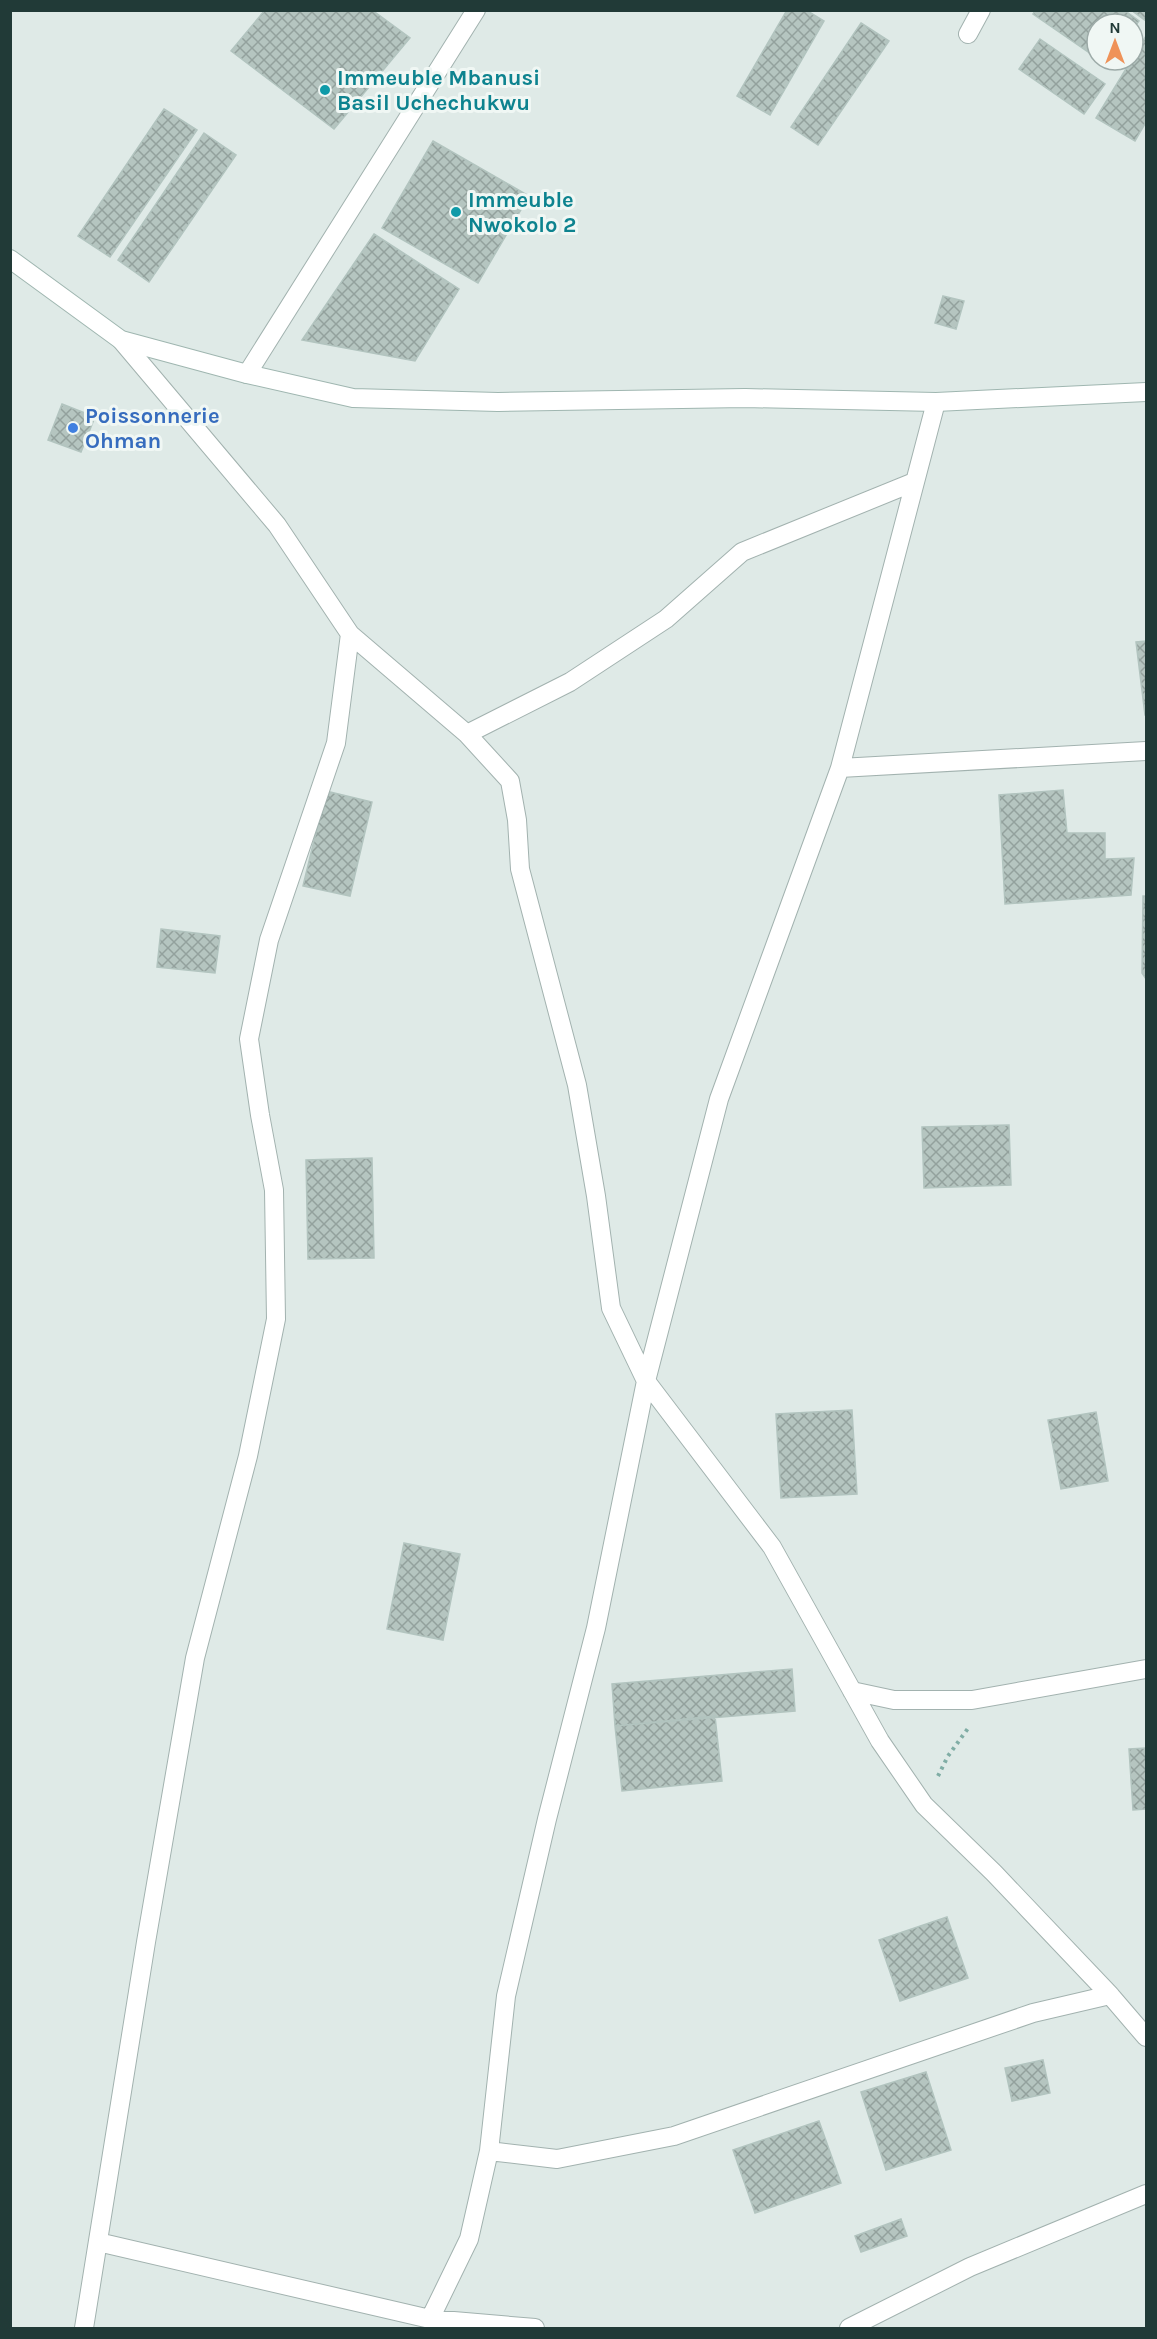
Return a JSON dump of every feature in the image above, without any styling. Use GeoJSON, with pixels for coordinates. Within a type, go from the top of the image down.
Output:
{"type":"FeatureCollection","features":[{"type":"Feature","properties":{"kind":"street"},"geometry":{"type":"LineString","coordinates":[[247,374],[476,10]]}},
{"type":"Feature","properties":{"kind":"street"},"geometry":{"type":"LineString","coordinates":[[968,33],[981,10]]}},
{"type":"Feature","properties":{"kind":"street"},"geometry":{"type":"LineString","coordinates":[[10,260],[121,340],[277,525],[350,634],[467,734],[510,781],[517,820],[520,868],[577,1085],[596,1196],[611,1308],[646,1381],[772,1547],[880,1741],[924,1805],[994,1873],[1110,1995],[1146,2037]]}},
{"type":"Feature","properties":{"kind":"street"},"geometry":{"type":"LineString","coordinates":[[121,340],[247,374],[353,398],[498,402],[745,398],[936,402],[1146,392]]}},
{"type":"Feature","properties":{"kind":"street"},"geometry":{"type":"LineString","coordinates":[[430,2319],[469,2239],[489,2151],[506,1996],[547,1819],[596,1628],[646,1381],[719,1098],[840,768],[936,402]]}},
{"type":"Feature","properties":{"kind":"street"},"geometry":{"type":"LineString","coordinates":[[467,734],[570,682],[666,619],[742,552],[914,482]]}},
{"type":"Feature","properties":{"kind":"street"},"geometry":{"type":"LineString","coordinates":[[84,2328],[144,1954],[195,1658],[248,1456],[276,1319],[274,1191],[249,1039],[269,940],[336,743],[350,634]]}},
{"type":"Feature","properties":{"kind":"street"},"geometry":{"type":"LineString","coordinates":[[840,768],[1146,751]]}},
{"type":"Feature","properties":{"kind":"street"},"geometry":{"type":"LineString","coordinates":[[852,1691],[894,1700],[972,1700],[1146,1669]]}},
{"type":"Feature","properties":{"kind":"street"},"geometry":{"type":"LineString","coordinates":[[489,2151],[557,2159],[674,2136],[1033,2013],[1110,1995]]}},
{"type":"Feature","properties":{"kind":"street"},"geometry":{"type":"LineString","coordinates":[[849,2328],[970,2267],[1146,2194]]}},
{"type":"Feature","properties":{"kind":"street"},"geometry":{"type":"LineString","coordinates":[[98,2242],[430,2319],[535,2328]]}},
{"type":"Feature","properties":{"kind":"path"},"geometry":{"type":"LineString","coordinates":[[924,1805],[948,1756],[969,1727],[979,1724]]}},
{"type":"Feature","properties":{"kind":"building","name":"Immeuble Mbanusi Basil Uchechukwu"},"geometry":{"type":"Polygon","coordinates":[[[265,10],[372,10],[410,38],[334,129],[231,51],[265,10]]]}},
{"type":"Feature","properties":{"kind":"building"},"geometry":{"type":"Polygon","coordinates":[[[787,10],[806,10],[824,21],[770,115],[737,96],[787,10]]]}},
{"type":"Feature","properties":{"kind":"building"},"geometry":{"type":"Polygon","coordinates":[[[1035,10],[1124,10],[1127,12],[1085,12],[1085,50],[1033,14],[1035,10]]]}},
{"type":"Feature","properties":{"kind":"building"},"geometry":{"type":"Polygon","coordinates":[[[1131,10],[1146,10],[1146,21],[1145,12],[1131,10]]]}},
{"type":"Feature","properties":{"kind":"building"},"geometry":{"type":"Polygon","coordinates":[[[861,23],[889,41],[818,145],[791,127],[861,23]]]}},
{"type":"Feature","properties":{"kind":"building"},"geometry":{"type":"Polygon","coordinates":[[[1146,36],[1146,122],[1135,141],[1096,118],[1124,72],[1145,72],[1146,36]]]}},
{"type":"Feature","properties":{"kind":"building"},"geometry":{"type":"Polygon","coordinates":[[[1040,39],[1105,84],[1084,114],[1019,69],[1040,39]]]}},
{"type":"Feature","properties":{"kind":"building"},"geometry":{"type":"Polygon","coordinates":[[[164,109],[197,130],[110,257],[78,236],[164,109]]]}},
{"type":"Feature","properties":{"kind":"building"},"geometry":{"type":"Polygon","coordinates":[[[204,133],[236,155],[149,282],[118,260],[204,133]]]}},
{"type":"Feature","properties":{"kind":"building","name":"Immeuble Nwokolo 2"},"geometry":{"type":"Polygon","coordinates":[[[433,141],[529,196],[478,283],[382,228],[433,141]]]}},
{"type":"Feature","properties":{"kind":"building"},"geometry":{"type":"Polygon","coordinates":[[[374,234],[459,289],[415,361],[302,340],[374,234]]]}},
{"type":"Feature","properties":{"kind":"building"},"geometry":{"type":"Polygon","coordinates":[[[943,296],[964,301],[956,329],[935,323],[943,296]]]}},
{"type":"Feature","properties":{"kind":"building"},"geometry":{"type":"Polygon","coordinates":[[[62,404],[95,417],[81,452],[48,440],[62,404]]]}},
{"type":"Feature","properties":{"kind":"building"},"geometry":{"type":"Polygon","coordinates":[[[1146,641],[1146,715],[1145,715],[1136,642],[1146,641]]]}},
{"type":"Feature","properties":{"kind":"building"},"geometry":{"type":"Polygon","coordinates":[[[1063,790],[1067,833],[1105,833],[1105,859],[1134,858],[1131,895],[1005,904],[999,795],[1063,790]]]}},
{"type":"Feature","properties":{"kind":"building"},"geometry":{"type":"Polygon","coordinates":[[[326,791],[372,802],[350,896],[303,886],[326,791]]]}},
{"type":"Feature","properties":{"kind":"building"},"geometry":{"type":"Polygon","coordinates":[[[1143,896],[1146,896],[1146,979],[1142,973],[1143,896]]]}},
{"type":"Feature","properties":{"kind":"building"},"geometry":{"type":"Polygon","coordinates":[[[161,929],[220,936],[215,973],[157,967],[161,929]]]}},
{"type":"Feature","properties":{"kind":"building"},"geometry":{"type":"Polygon","coordinates":[[[1009,1125],[1011,1185],[924,1188],[922,1127],[1009,1125]]]}},
{"type":"Feature","properties":{"kind":"building"},"geometry":{"type":"Polygon","coordinates":[[[372,1158],[374,1258],[308,1259],[306,1160],[372,1158]]]}},
{"type":"Feature","properties":{"kind":"building"},"geometry":{"type":"Polygon","coordinates":[[[852,1410],[857,1494],[781,1498],[776,1414],[852,1410]]]}},
{"type":"Feature","properties":{"kind":"building"},"geometry":{"type":"Polygon","coordinates":[[[1096,1412],[1108,1481],[1061,1489],[1048,1420],[1096,1412]]]}},
{"type":"Feature","properties":{"kind":"building"},"geometry":{"type":"Polygon","coordinates":[[[404,1543],[460,1554],[443,1640],[387,1629],[404,1543]]]}},
{"type":"Feature","properties":{"kind":"building"},"geometry":{"type":"Polygon","coordinates":[[[792,1669],[795,1711],[615,1726],[612,1684],[792,1669]]]}},
{"type":"Feature","properties":{"kind":"building"},"geometry":{"type":"Polygon","coordinates":[[[715,1716],[722,1781],[622,1791],[615,1726],[715,1716]]]}},
{"type":"Feature","properties":{"kind":"building"},"geometry":{"type":"Polygon","coordinates":[[[1146,1748],[1146,1809],[1133,1810],[1129,1749],[1146,1748]]]}},
{"type":"Feature","properties":{"kind":"building"},"geometry":{"type":"Polygon","coordinates":[[[947,1917],[968,1978],[900,2001],[879,1940],[947,1917]]]}},
{"type":"Feature","properties":{"kind":"building"},"geometry":{"type":"Polygon","coordinates":[[[1043,2060],[1050,2093],[1012,2101],[1005,2068],[1043,2060]]]}},
{"type":"Feature","properties":{"kind":"building"},"geometry":{"type":"Polygon","coordinates":[[[926,2072],[951,2150],[886,2170],[861,2092],[926,2072]]]}},
{"type":"Feature","properties":{"kind":"building"},"geometry":{"type":"Polygon","coordinates":[[[819,2121],[841,2183],[755,2213],[733,2150],[819,2121]]]}},
{"type":"Feature","properties":{"kind":"building"},"geometry":{"type":"Polygon","coordinates":[[[901,2219],[907,2236],[861,2252],[855,2236],[901,2219]]]}},
{"type":"Feature","properties":{"kind":"place","name":"Immeuble Mbanusi Basil Uchechukwu"},"geometry":{"type":"Point","coordinates":[325,90]}},
{"type":"Feature","properties":{"kind":"place","name":"Immeuble Nwokolo 2"},"geometry":{"type":"Point","coordinates":[456,212]}},
{"type":"Feature","properties":{"kind":"place","name":"Poissonnerie Ohman"},"geometry":{"type":"Point","coordinates":[73,428]}}]}
